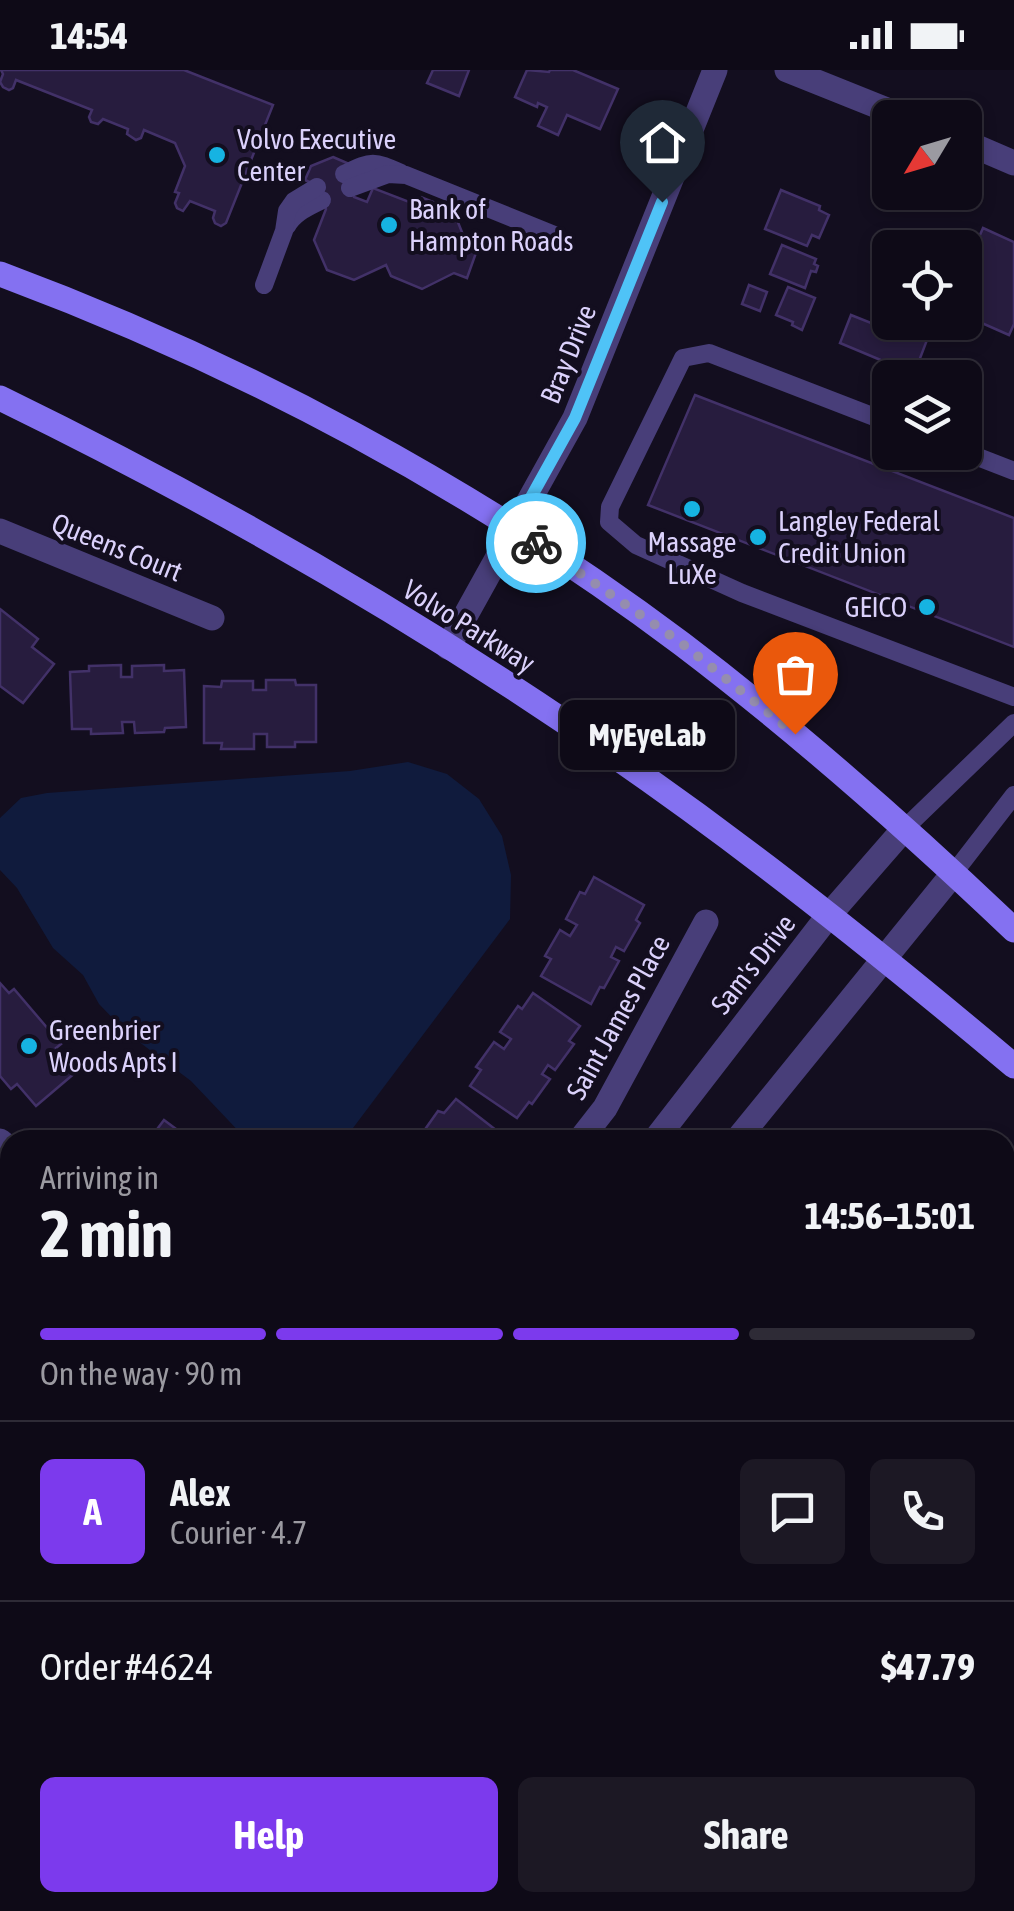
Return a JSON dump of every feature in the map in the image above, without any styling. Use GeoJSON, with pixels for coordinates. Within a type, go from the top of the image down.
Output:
{"type":"FeatureCollection","features":[{"type":"Feature","properties":{"kind":"main road"},"geometry":{"type":"LineString","coordinates":[[0,274],[135,328],[250,382],[347,432],[514,528],[680,642],[767,710],[1014,930]]}},
{"type":"Feature","properties":{"kind":"main road","name":"Volvo Parkway"},"geometry":{"type":"LineString","coordinates":[[0,398],[249,528],[448,647],[618,759],[766,866],[1014,1066]]}},
{"type":"Feature","properties":{"kind":"street","name":"Bray Drive"},"geometry":{"type":"LineString","coordinates":[[448,647],[575,418],[715,70]]}},
{"type":"Feature","properties":{"kind":"street"},"geometry":{"type":"LineString","coordinates":[[787,70],[872,104]]}},
{"type":"Feature","properties":{"kind":"street"},"geometry":{"type":"LineString","coordinates":[[982,149],[1014,163]]}},
{"type":"Feature","properties":{"kind":"street","name":"Queens Court"},"geometry":{"type":"LineString","coordinates":[[0,531],[212,618]]}},
{"type":"Feature","properties":{"kind":"street","name":"Sam's Drive"},"geometry":{"type":"LineString","coordinates":[[663,1130],[828,915],[904,829]]}},
{"type":"Feature","properties":{"kind":"street"},"geometry":{"type":"LineString","coordinates":[[744,1130],[953,874]]}},
{"type":"Feature","properties":{"kind":"street","name":"Saint James Place"},"geometry":{"type":"LineString","coordinates":[[588,1130],[606,1108],[706,922]]}},
{"type":"Feature","properties":{"kind":"lane"},"geometry":{"type":"LineString","coordinates":[[347,181],[406,175],[557,236]]}},
{"type":"Feature","properties":{"kind":"lane"},"geometry":{"type":"LineString","coordinates":[[264,285],[284,231],[286,211],[294,200],[320,194]]}},
{"type":"Feature","properties":{"kind":"lane"},"geometry":{"type":"LineString","coordinates":[[872,416],[709,353],[682,358],[610,507],[608,522],[636,545],[742,593],[1014,697]]}},
{"type":"Feature","properties":{"kind":"lane"},"geometry":{"type":"LineString","coordinates":[[982,459],[1014,471]]}},
{"type":"Feature","properties":{"kind":"lane"},"geometry":{"type":"LineString","coordinates":[[904,829],[1014,723]]}},
{"type":"Feature","properties":{"kind":"lane"},"geometry":{"type":"LineString","coordinates":[[953,874],[1014,794]]}},
{"type":"Feature","properties":{"kind":"water"},"geometry":{"type":"Polygon","coordinates":[[[408,762],[447,774],[479,799],[502,836],[511,875],[510,919],[352,1130],[238,1130],[191,1081],[126,1032],[99,1004],[83,975],[53,948],[17,888],[0,870],[0,818],[21,798],[47,793],[350,771],[408,762]]]}},
{"type":"Feature","properties":{"kind":"building","name":"Volvo Executive Center"},"geometry":{"type":"Polygon","coordinates":[[[1,70],[184,70],[273,105],[226,223],[221,226],[213,218],[215,211],[190,201],[183,211],[177,208],[179,193],[175,192],[185,166],[175,143],[144,130],[136,140],[127,134],[128,129],[103,119],[98,124],[91,122],[92,110],[16,80],[9,90],[0,82],[1,70]]]}},
{"type":"Feature","properties":{"kind":"building"},"geometry":{"type":"Polygon","coordinates":[[[433,70],[469,70],[459,96],[427,83],[433,70]]]}},
{"type":"Feature","properties":{"kind":"building"},"geometry":{"type":"Polygon","coordinates":[[[527,70],[573,70],[618,89],[600,129],[567,115],[558,135],[538,126],[547,107],[515,97],[527,70]]]}},
{"type":"Feature","properties":{"kind":"building","name":"Bank of Hampton Roads"},"geometry":{"type":"Polygon","coordinates":[[[333,157],[347,163],[344,173],[354,197],[367,202],[373,188],[409,202],[421,197],[453,210],[465,245],[477,250],[467,278],[454,273],[422,289],[391,276],[386,265],[354,280],[327,270],[314,240],[326,209],[316,185],[305,180],[311,166],[333,157]]]}},
{"type":"Feature","properties":{"kind":"building"},"geometry":{"type":"Polygon","coordinates":[[[781,190],[820,206],[819,210],[829,215],[819,238],[812,235],[807,246],[765,229],[781,190]]]}},
{"type":"Feature","properties":{"kind":"building"},"geometry":{"type":"Polygon","coordinates":[[[982,230],[1014,242],[1014,324],[1009,335],[982,323],[982,230]]]}},
{"type":"Feature","properties":{"kind":"building"},"geometry":{"type":"Polygon","coordinates":[[[782,245],[816,259],[816,272],[811,271],[805,288],[770,274],[782,245]]]}},
{"type":"Feature","properties":{"kind":"building"},"geometry":{"type":"Polygon","coordinates":[[[749,285],[767,292],[760,311],[742,304],[749,285]]]}},
{"type":"Feature","properties":{"kind":"building"},"geometry":{"type":"Polygon","coordinates":[[[788,287],[815,298],[802,330],[776,315],[788,287]]]}},
{"type":"Feature","properties":{"kind":"building"},"geometry":{"type":"Polygon","coordinates":[[[851,315],[872,323],[872,340],[927,340],[919,360],[881,360],[840,343],[851,315]]]}},
{"type":"Feature","properties":{"kind":"building"},"geometry":{"type":"Polygon","coordinates":[[[695,395],[872,463],[872,470],[890,470],[1014,518],[1014,647],[648,505],[695,395]]]}},
{"type":"Feature","properties":{"kind":"building"},"geometry":{"type":"Polygon","coordinates":[[[0,609],[38,639],[32,647],[54,664],[23,703],[0,686],[0,609]]]}},
{"type":"Feature","properties":{"kind":"building"},"geometry":{"type":"Polygon","coordinates":[[[121,665],[121,677],[132,677],[132,666],[164,665],[164,671],[184,670],[186,727],[135,733],[134,722],[122,722],[123,733],[91,734],[91,729],[72,729],[70,672],[89,671],[89,666],[121,665]]]}},
{"type":"Feature","properties":{"kind":"building"},"geometry":{"type":"Polygon","coordinates":[[[266,680],[316,685],[316,742],[267,747],[267,734],[254,734],[254,749],[221,749],[222,743],[204,743],[204,686],[221,687],[222,681],[253,681],[253,690],[266,690],[266,680]]]}},
{"type":"Feature","properties":{"kind":"building"},"geometry":{"type":"Polygon","coordinates":[[[594,877],[644,905],[636,920],[640,923],[624,951],[616,947],[611,957],[619,961],[591,1004],[541,976],[551,959],[545,956],[560,930],[570,936],[577,925],[566,919],[580,892],[585,894],[594,877]]]}},
{"type":"Feature","properties":{"kind":"building","name":"Greenbrier Woods Apts I"},"geometry":{"type":"Polygon","coordinates":[[[0,983],[9,993],[14,989],[61,1044],[56,1048],[76,1072],[36,1106],[17,1084],[11,1089],[0,1076],[0,983]]]}},
{"type":"Feature","properties":{"kind":"building"},"geometry":{"type":"Polygon","coordinates":[[[533,993],[580,1026],[569,1041],[574,1044],[555,1070],[548,1065],[542,1074],[550,1079],[517,1118],[470,1086],[481,1070],[476,1067],[494,1042],[504,1049],[511,1039],[500,1032],[518,1006],[522,1009],[533,993]]]}},
{"type":"Feature","properties":{"kind":"building"},"geometry":{"type":"Polygon","coordinates":[[[456,1099],[496,1130],[425,1130],[438,1111],[444,1113],[456,1099]]]}},
{"type":"Feature","properties":{"kind":"building"},"geometry":{"type":"Polygon","coordinates":[[[164,1120],[178,1130],[156,1130],[164,1120]]]}},
{"type":"Feature","properties":{"kind":"way so far"},"geometry":{"type":"LineString","coordinates":[[536,543],[680,642],[795,734]]}},
{"type":"Feature","properties":{"kind":"place","name":"Volvo Executive Center"},"geometry":{"type":"Point","coordinates":[217,155]}},
{"type":"Feature","properties":{"kind":"place","name":"Bank of Hampton Roads"},"geometry":{"type":"Point","coordinates":[389,225]}},
{"type":"Feature","properties":{"kind":"place","name":"Massage LuXe"},"geometry":{"type":"Point","coordinates":[692,509]}},
{"type":"Feature","properties":{"kind":"place","name":"Langley Federal Credit Union"},"geometry":{"type":"Point","coordinates":[758,537]}},
{"type":"Feature","properties":{"kind":"place","name":"GEICO"},"geometry":{"type":"Point","coordinates":[927,607]}},
{"type":"Feature","properties":{"kind":"place","name":"MyEyeLab"},"geometry":{"type":"Point","coordinates":[795,734]}},
{"type":"Feature","properties":{"kind":"place","name":"Greenbrier Woods Apts I"},"geometry":{"type":"Point","coordinates":[29,1046]}},
{"type":"Feature","properties":{"kind":"route"},"geometry":{"type":"LineString","coordinates":[[536,543],[514,528],[575,418],[662,202]]}}]}
